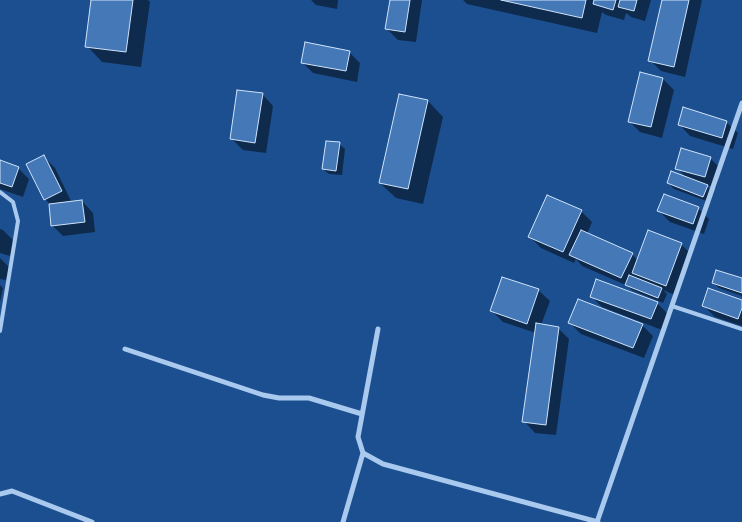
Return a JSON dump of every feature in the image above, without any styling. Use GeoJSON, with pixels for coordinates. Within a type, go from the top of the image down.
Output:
{"type":"FeatureCollection","features":[{"type":"Feature","properties":{"kind":"street"},"geometry":{"type":"LineString","coordinates":[[363,453],[383,464],[598,522],[742,103]]}},
{"type":"Feature","properties":{"kind":"street"},"geometry":{"type":"LineString","coordinates":[[343,522],[363,453],[358,437],[378,329]]}},
{"type":"Feature","properties":{"kind":"street"},"geometry":{"type":"LineString","coordinates":[[125,348],[263,395],[279,398],[309,398],[362,414]]}},
{"type":"Feature","properties":{"kind":"street"},"geometry":{"type":"LineString","coordinates":[[0,494],[12,491],[92,522]]}},
{"type":"Feature","properties":{"kind":"lane"},"geometry":{"type":"LineString","coordinates":[[0,192],[13,202],[18,220],[0,331]]}},
{"type":"Feature","properties":{"kind":"lane"},"geometry":{"type":"LineString","coordinates":[[672,306],[742,329]]}},
{"type":"Feature","properties":{"kind":"building"},"geometry":{"type":"Polygon","coordinates":[[[91,0],[133,0],[126,52],[85,47],[91,0]]]}},
{"type":"Feature","properties":{"kind":"building"},"geometry":{"type":"Polygon","coordinates":[[[390,0],[410,0],[405,32],[385,29],[390,0]]]}},
{"type":"Feature","properties":{"kind":"building"},"geometry":{"type":"Polygon","coordinates":[[[501,0],[586,0],[582,18],[501,0]]]}},
{"type":"Feature","properties":{"kind":"building"},"geometry":{"type":"Polygon","coordinates":[[[594,0],[616,0],[613,10],[593,4],[594,0]]]}},
{"type":"Feature","properties":{"kind":"building"},"geometry":{"type":"Polygon","coordinates":[[[620,0],[637,0],[634,11],[618,7],[620,0]]]}},
{"type":"Feature","properties":{"kind":"building"},"geometry":{"type":"Polygon","coordinates":[[[662,0],[689,0],[674,67],[648,61],[662,0]]]}},
{"type":"Feature","properties":{"kind":"building"},"geometry":{"type":"Polygon","coordinates":[[[305,42],[350,51],[346,71],[301,63],[305,42]]]}},
{"type":"Feature","properties":{"kind":"building"},"geometry":{"type":"Polygon","coordinates":[[[640,72],[663,78],[651,127],[628,122],[640,72]]]}},
{"type":"Feature","properties":{"kind":"building"},"geometry":{"type":"Polygon","coordinates":[[[237,90],[263,93],[255,143],[230,139],[237,90]]]}},
{"type":"Feature","properties":{"kind":"building"},"geometry":{"type":"Polygon","coordinates":[[[399,94],[428,100],[408,189],[379,183],[399,94]]]}},
{"type":"Feature","properties":{"kind":"building"},"geometry":{"type":"Polygon","coordinates":[[[683,107],[727,121],[722,138],[678,125],[683,107]]]}},
{"type":"Feature","properties":{"kind":"building"},"geometry":{"type":"Polygon","coordinates":[[[326,141],[340,142],[336,171],[322,169],[326,141]]]}},
{"type":"Feature","properties":{"kind":"building"},"geometry":{"type":"Polygon","coordinates":[[[681,148],[711,157],[705,177],[675,169],[681,148]]]}},
{"type":"Feature","properties":{"kind":"building"},"geometry":{"type":"Polygon","coordinates":[[[44,155],[62,191],[44,200],[26,164],[44,155]]]}},
{"type":"Feature","properties":{"kind":"building"},"geometry":{"type":"Polygon","coordinates":[[[0,160],[19,167],[12,187],[0,183],[0,160]]]}},
{"type":"Feature","properties":{"kind":"building"},"geometry":{"type":"Polygon","coordinates":[[[671,171],[708,185],[703,197],[667,183],[671,171]]]}},
{"type":"Feature","properties":{"kind":"building"},"geometry":{"type":"Polygon","coordinates":[[[664,194],[699,207],[693,224],[657,211],[664,194]]]}},
{"type":"Feature","properties":{"kind":"building"},"geometry":{"type":"Polygon","coordinates":[[[547,195],[582,210],[563,252],[528,237],[547,195]]]}},
{"type":"Feature","properties":{"kind":"building"},"geometry":{"type":"Polygon","coordinates":[[[82,200],[85,222],[51,226],[49,204],[82,200]]]}},
{"type":"Feature","properties":{"kind":"building"},"geometry":{"type":"Polygon","coordinates":[[[581,230],[633,253],[621,278],[569,255],[581,230]]]}},
{"type":"Feature","properties":{"kind":"building"},"geometry":{"type":"Polygon","coordinates":[[[648,230],[682,243],[666,286],[632,273],[648,230]]]}},
{"type":"Feature","properties":{"kind":"building"},"geometry":{"type":"Polygon","coordinates":[[[716,270],[742,278],[742,293],[712,283],[716,270]]]}},
{"type":"Feature","properties":{"kind":"building"},"geometry":{"type":"Polygon","coordinates":[[[629,275],[662,288],[658,298],[625,285],[629,275]]]}},
{"type":"Feature","properties":{"kind":"building"},"geometry":{"type":"Polygon","coordinates":[[[502,277],[539,289],[527,324],[490,311],[502,277]]]}},
{"type":"Feature","properties":{"kind":"building"},"geometry":{"type":"Polygon","coordinates":[[[596,279],[658,302],[651,319],[590,297],[596,279]]]}},
{"type":"Feature","properties":{"kind":"building"},"geometry":{"type":"Polygon","coordinates":[[[708,288],[742,300],[742,308],[738,319],[702,306],[708,288]]]}},
{"type":"Feature","properties":{"kind":"building"},"geometry":{"type":"Polygon","coordinates":[[[578,299],[643,324],[633,348],[568,323],[578,299]]]}},
{"type":"Feature","properties":{"kind":"building"},"geometry":{"type":"Polygon","coordinates":[[[536,323],[559,327],[546,425],[522,422],[536,323]]]}}]}
